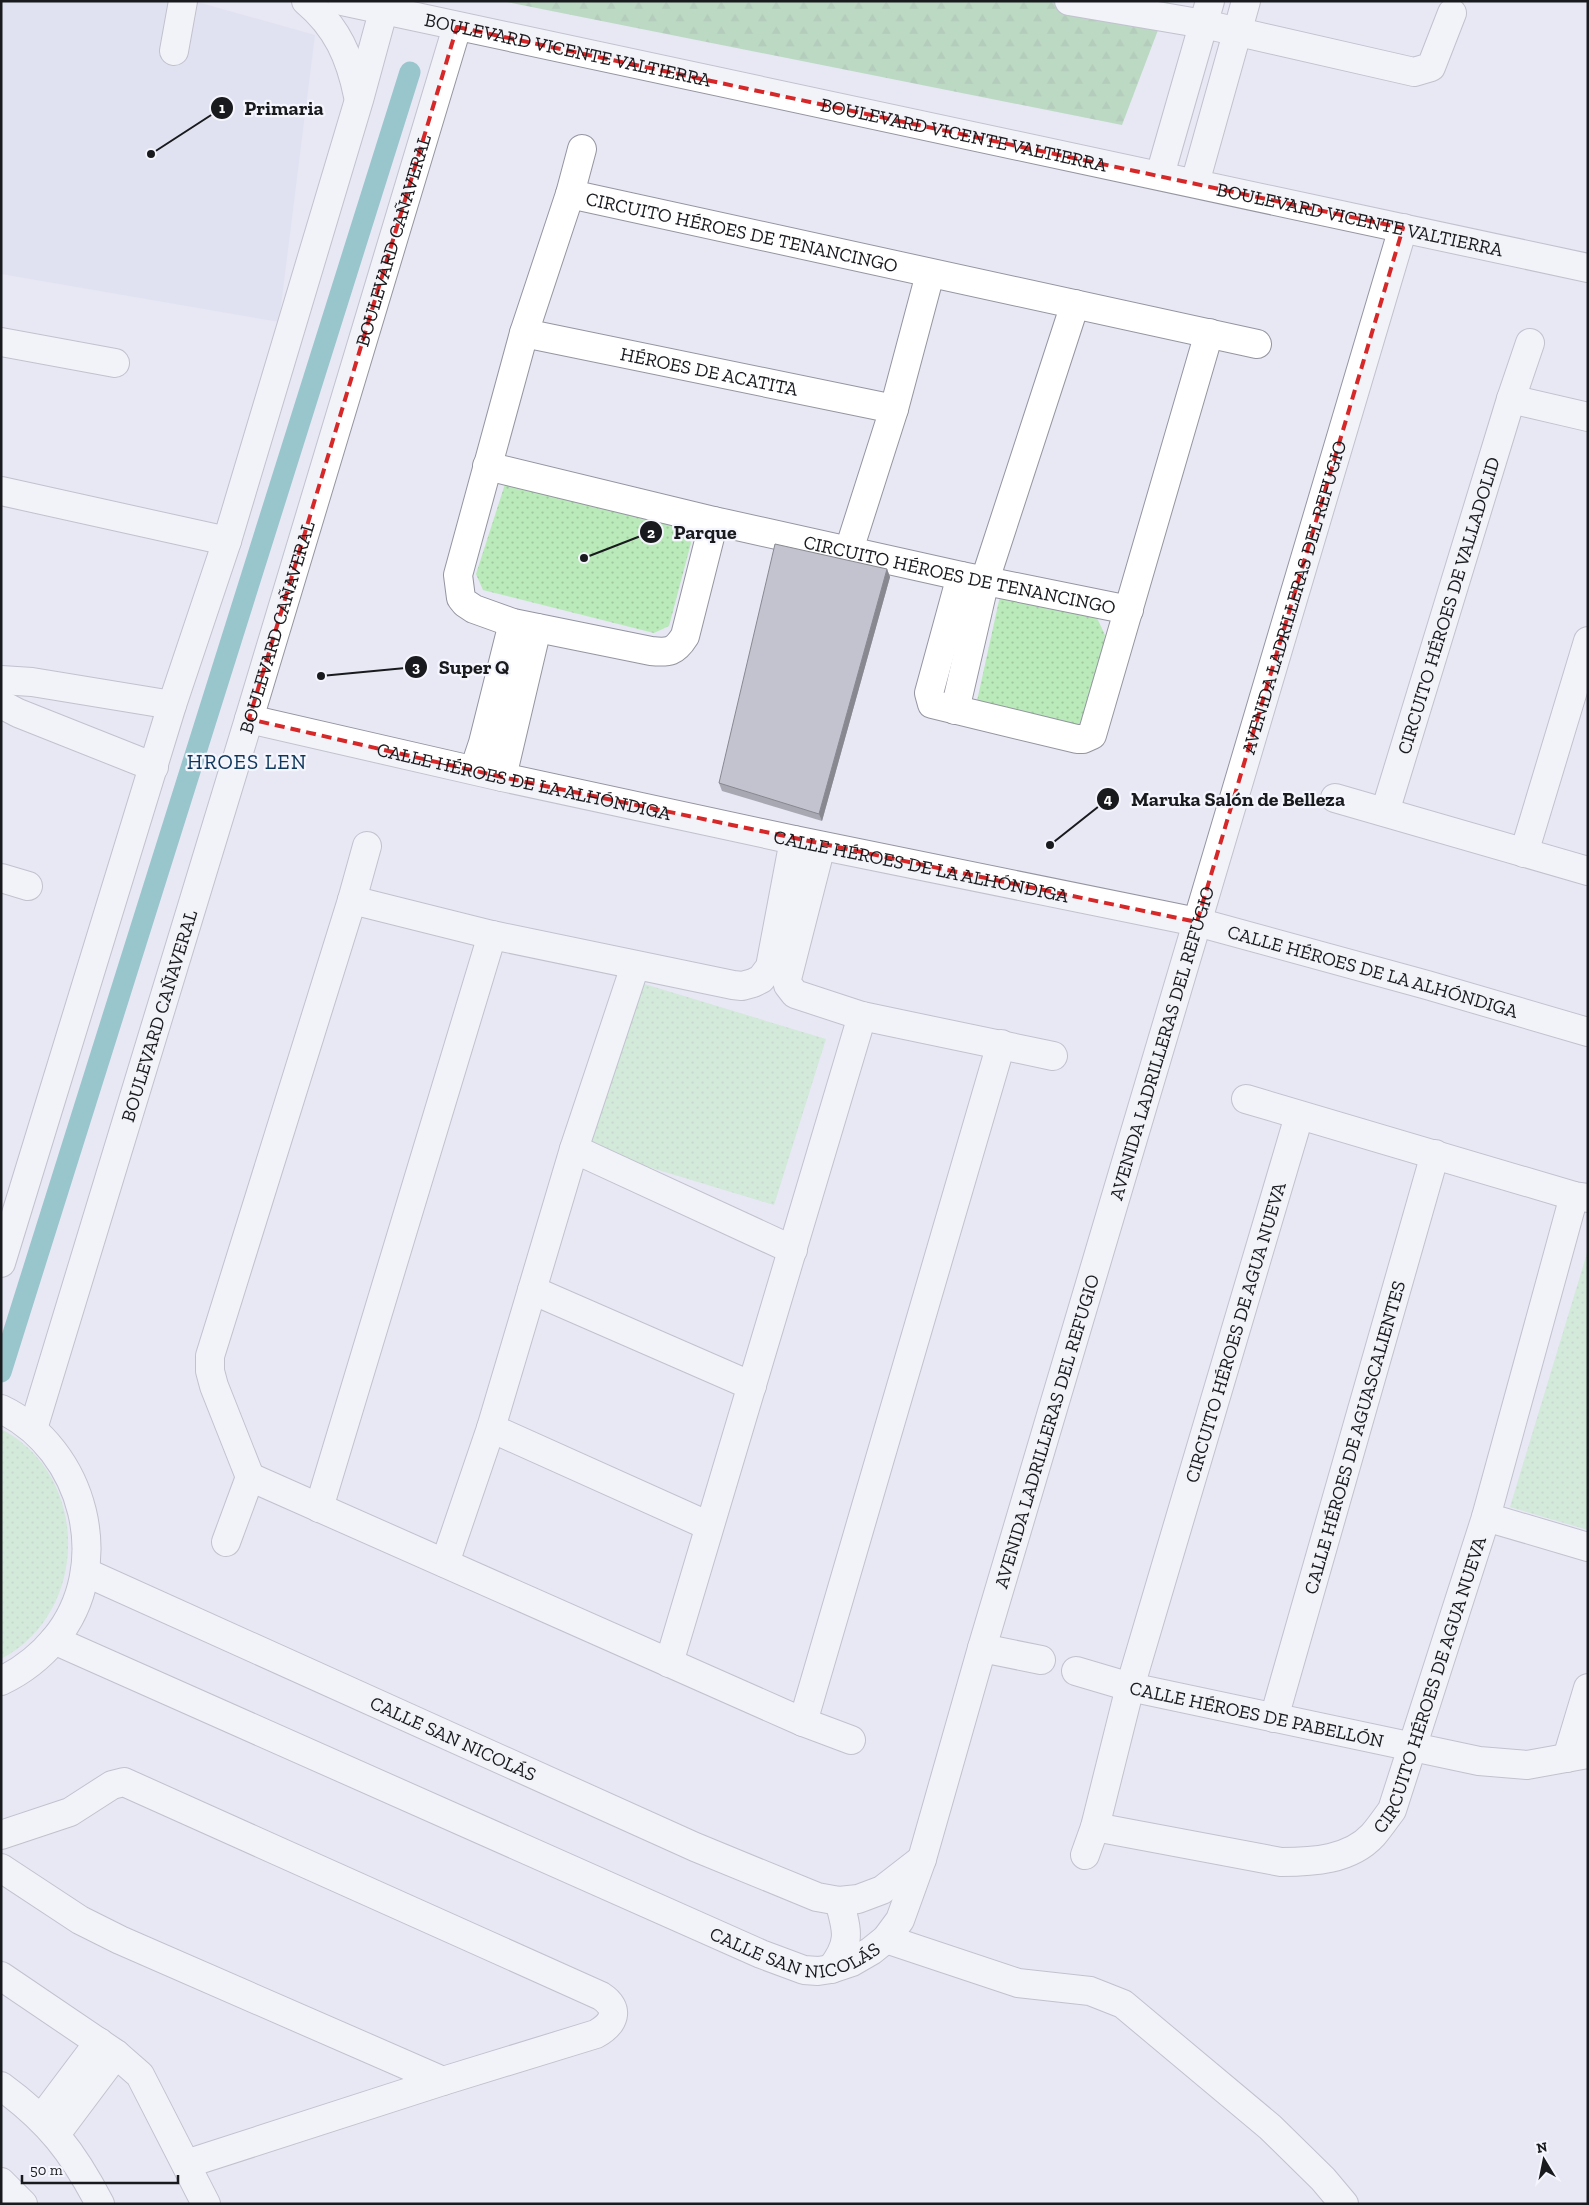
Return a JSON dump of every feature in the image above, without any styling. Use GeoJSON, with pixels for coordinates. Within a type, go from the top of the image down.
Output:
{"type":"FeatureCollection","features":[{"type":"Feature","properties":{"kind":"street"},"geometry":{"type":"LineString","coordinates":[[174,51],[184,1]]}},
{"type":"Feature","properties":{"kind":"street"},"geometry":{"type":"LineString","coordinates":[[306,1],[318,12],[338,38],[352,68],[359,100]]}},
{"type":"Feature","properties":{"kind":"street","name":"BOULEVARD VICENTE VALTIERRA"},"geometry":{"type":"LineString","coordinates":[[342,1],[384,6],[457,27],[1160,175],[1588,268]]}},
{"type":"Feature","properties":{"kind":"street"},"geometry":{"type":"LineString","coordinates":[[1069,1],[1207,13],[1237,33],[1414,72],[1431,67],[1452,13]]}},
{"type":"Feature","properties":{"kind":"street"},"geometry":{"type":"LineString","coordinates":[[1195,183],[1246,1]]}},
{"type":"Feature","properties":{"kind":"street"},"geometry":{"type":"LineString","coordinates":[[1,1263],[172,705],[227,541],[359,100],[384,6]]}},
{"type":"Feature","properties":{"kind":"street"},"geometry":{"type":"LineString","coordinates":[[1160,175],[1207,13]]}},
{"type":"Feature","properties":{"kind":"street","name":"BOULEVARD CAÑAVERAL"},"geometry":{"type":"LineString","coordinates":[[33,1429],[457,27]]}},
{"type":"Feature","properties":{"kind":"street","name":"CIRCUITO HÉROES DE TENANCINGO"},"geometry":{"type":"LineString","coordinates":[[582,149],[570,194],[524,333],[487,466],[458,575],[461,598],[469,606],[525,625],[664,653],[676,649],[685,636],[714,521]]}},
{"type":"Feature","properties":{"kind":"street","name":"CIRCUITO HÉROES DE TENANCINGO"},"geometry":{"type":"LineString","coordinates":[[570,194],[1257,344]]}},
{"type":"Feature","properties":{"kind":"street","name":"AVENIDA LADRILLERAS DEL REFUGIO"},"geometry":{"type":"LineString","coordinates":[[922,1859],[982,1648],[1403,228]]}},
{"type":"Feature","properties":{"kind":"street"},"geometry":{"type":"LineString","coordinates":[[849,550],[894,410],[930,274]]}},
{"type":"Feature","properties":{"kind":"street"},"geometry":{"type":"LineString","coordinates":[[1075,304],[929,693],[932,704],[1077,739],[1088,738],[1092,735],[1097,723],[1129,610]]}},
{"type":"Feature","properties":{"kind":"street","name":"HÉROES DE ACATITA"},"geometry":{"type":"LineString","coordinates":[[524,333],[894,410]]}},
{"type":"Feature","properties":{"kind":"street","name":"CIRCUITO HÉROES DE TENANCINGO"},"geometry":{"type":"LineString","coordinates":[[487,466],[714,521],[1129,610],[1208,333]]}},
{"type":"Feature","properties":{"kind":"street"},"geometry":{"type":"LineString","coordinates":[[1,342],[115,364]]}},
{"type":"Feature","properties":{"kind":"street","name":"CIRCUITO HÉROES DE VALLADOLID"},"geometry":{"type":"LineString","coordinates":[[1384,812],[1530,343]]}},
{"type":"Feature","properties":{"kind":"street"},"geometry":{"type":"LineString","coordinates":[[1511,399],[1588,417]]}},
{"type":"Feature","properties":{"kind":"street"},"geometry":{"type":"LineString","coordinates":[[1,492],[227,541]]}},
{"type":"Feature","properties":{"kind":"street"},"geometry":{"type":"LineString","coordinates":[[474,770],[525,625]]}},
{"type":"Feature","properties":{"kind":"street"},"geometry":{"type":"LineString","coordinates":[[502,777],[525,625]]}},
{"type":"Feature","properties":{"kind":"street"},"geometry":{"type":"LineString","coordinates":[[1524,853],[1588,641]]}},
{"type":"Feature","properties":{"kind":"street"},"geometry":{"type":"LineString","coordinates":[[1,680],[32,682],[172,705]]}},
{"type":"Feature","properties":{"kind":"street"},"geometry":{"type":"LineString","coordinates":[[1,704],[18,713],[154,767]]}},
{"type":"Feature","properties":{"kind":"street","name":"CALLE HÉROES DE LA ALHÓNDIGA"},"geometry":{"type":"LineString","coordinates":[[249,719],[502,777],[821,846],[1197,922],[1418,982],[1588,1032]]}},
{"type":"Feature","properties":{"kind":"street"},"geometry":{"type":"LineString","coordinates":[[1335,798],[1588,871]]}},
{"type":"Feature","properties":{"kind":"street"},"geometry":{"type":"LineString","coordinates":[[352,900],[492,935],[635,966],[742,986],[761,979],[770,967],[794,840]]}},
{"type":"Feature","properties":{"kind":"street"},"geometry":{"type":"LineString","coordinates":[[226,1542],[250,1477],[214,1386],[210,1371],[210,1356],[352,900],[367,846]]}},
{"type":"Feature","properties":{"kind":"street"},"geometry":{"type":"LineString","coordinates":[[821,846],[787,979],[788,985],[795,994],[862,1016],[1053,1056]]}},
{"type":"Feature","properties":{"kind":"street"},"geometry":{"type":"LineString","coordinates":[[1,878],[28,886]]}},
{"type":"Feature","properties":{"kind":"street"},"geometry":{"type":"LineString","coordinates":[[319,1508],[492,935]]}},
{"type":"Feature","properties":{"kind":"street"},"geometry":{"type":"LineString","coordinates":[[445,1563],[491,1428],[574,1149],[635,966]]}},
{"type":"Feature","properties":{"kind":"street"},"geometry":{"type":"LineString","coordinates":[[669,1663],[862,1016]]}},
{"type":"Feature","properties":{"kind":"street"},"geometry":{"type":"LineString","coordinates":[[803,1722],[1001,1044]]}},
{"type":"Feature","properties":{"kind":"street"},"geometry":{"type":"LineString","coordinates":[[1246,1099],[1299,1116]]}},
{"type":"Feature","properties":{"kind":"street","name":"CIRCUITO HÉROES DE AGUA NUEVA"},"geometry":{"type":"LineString","coordinates":[[1085,1855],[1095,1827],[1130,1687],[1299,1116],[1581,1197],[1486,1517],[1413,1747],[1392,1810],[1372,1836],[1355,1848],[1320,1860],[1281,1862],[1095,1827]]}},
{"type":"Feature","properties":{"kind":"street"},"geometry":{"type":"LineString","coordinates":[[574,1149],[793,1250]]}},
{"type":"Feature","properties":{"kind":"street","name":"CALLE HÉROES DE AGUASCALIENTES"},"geometry":{"type":"LineString","coordinates":[[1274,1718],[1435,1154]]}},
{"type":"Feature","properties":{"kind":"street"},"geometry":{"type":"LineString","coordinates":[[532,1290],[752,1386]]}},
{"type":"Feature","properties":{"kind":"street"},"geometry":{"type":"LineString","coordinates":[[1,1409],[33,1429],[59,1459],[72,1479],[83,1509],[87,1540],[85,1572],[72,1611],[54,1640],[24,1670],[1,1681]]}},
{"type":"Feature","properties":{"kind":"street"},"geometry":{"type":"LineString","coordinates":[[491,1428],[709,1526]]}},
{"type":"Feature","properties":{"kind":"street"},"geometry":{"type":"LineString","coordinates":[[250,1477],[803,1722],[851,1740]]}},
{"type":"Feature","properties":{"kind":"street"},"geometry":{"type":"LineString","coordinates":[[1486,1517],[1588,1547]]}},
{"type":"Feature","properties":{"kind":"street","name":"CALLE SAN NICOLÁS"},"geometry":{"type":"LineString","coordinates":[[85,1572],[695,1847],[817,1897],[839,1902],[858,1899],[882,1890],[922,1859]]}},
{"type":"Feature","properties":{"kind":"street","name":"CALLE SAN NICOLÁS"},"geometry":{"type":"LineString","coordinates":[[54,1640],[761,1954],[804,1970],[818,1971],[831,1969],[852,1962],[886,1940],[900,1920],[922,1859]]}},
{"type":"Feature","properties":{"kind":"street"},"geometry":{"type":"LineString","coordinates":[[982,1648],[1041,1660]]}},
{"type":"Feature","properties":{"kind":"street","name":"CALLE HÉROES DE PABELLÓN"},"geometry":{"type":"LineString","coordinates":[[1076,1671],[1130,1687],[1504,1765],[1527,1766],[1577,1756]]}},
{"type":"Feature","properties":{"kind":"street"},"geometry":{"type":"LineString","coordinates":[[1577,1756],[1588,1688]]}},
{"type":"Feature","properties":{"kind":"street"},"geometry":{"type":"LineString","coordinates":[[1,1835],[70,1812],[112,1785],[124,1782],[601,1996],[608,2001],[612,2008],[613,2013],[610,2025],[596,2034],[186,2164]]}},
{"type":"Feature","properties":{"kind":"street"},"geometry":{"type":"LineString","coordinates":[[1,1868],[80,1920],[120,1940],[443,2081]]}},
{"type":"Feature","properties":{"kind":"street"},"geometry":{"type":"LineString","coordinates":[[831,1969],[842,1954],[846,1943],[846,1930],[839,1902]]}},
{"type":"Feature","properties":{"kind":"street"},"geometry":{"type":"LineString","coordinates":[[886,1940],[1018,1983],[1090,1991],[1123,2004],[1270,2127],[1322,2178],[1344,2204]]}},
{"type":"Feature","properties":{"kind":"street"},"geometry":{"type":"LineString","coordinates":[[1,1976],[108,2048],[140,2076],[206,2204]]}},
{"type":"Feature","properties":{"kind":"street"},"geometry":{"type":"LineString","coordinates":[[49,2126],[108,2048]]}},
{"type":"Feature","properties":{"kind":"street"},"geometry":{"type":"LineString","coordinates":[[1,2086],[49,2126],[69,2150],[100,2204]]}},
{"type":"Feature","properties":{"kind":"highlighted area"},"geometry":{"type":"Polygon","coordinates":[[[457,27],[1403,228],[1197,922],[502,777],[249,719],[457,27]]]}},
{"type":"Feature","properties":{"kind":"shaded area"},"geometry":{"type":"Polygon","coordinates":[[[1,1],[194,1],[315,35],[279,322],[1,274],[1,1]]]}},
{"type":"Feature","properties":{"kind":"green space"},"geometry":{"type":"Polygon","coordinates":[[[502,1],[1169,1],[1122,125],[502,1]]]}},
{"type":"Feature","properties":{"kind":"green space"},"geometry":{"type":"Polygon","coordinates":[[[506,481],[687,530],[691,543],[669,626],[654,633],[483,590],[476,574],[506,481]]]}},
{"type":"Feature","properties":{"kind":"green space"},"geometry":{"type":"Polygon","coordinates":[[[1000,596],[1097,618],[1105,635],[1094,707],[1081,732],[977,701],[1000,596]]]}},
{"type":"Feature","properties":{"kind":"green space"},"geometry":{"type":"Polygon","coordinates":[[[641,983],[826,1039],[774,1205],[589,1149],[641,983]]]}},
{"type":"Feature","properties":{"kind":"green space"},"geometry":{"type":"Polygon","coordinates":[[[1588,1250],[1588,1530],[1510,1507],[1588,1250]]]}},
{"type":"Feature","properties":{"kind":"green space"},"geometry":{"type":"Polygon","coordinates":[[[1,1429],[30,1450],[51,1478],[64,1510],[68,1544],[64,1578],[51,1610],[30,1638],[1,1659],[1,1429]]]}},
{"type":"Feature","properties":{"kind":"building"},"geometry":{"type":"Polygon","coordinates":[[[775,544],[887,569],[819,814],[719,783],[775,544]]]}},
{"type":"Feature","properties":{"kind":"waterway"},"geometry":{"type":"LineString","coordinates":[[1,1372],[410,72]]}},
{"type":"Feature","properties":{"kind":"place","name":"Primaria"},"geometry":{"type":"Point","coordinates":[151,154]}},
{"type":"Feature","properties":{"kind":"place","name":"Parque"},"geometry":{"type":"Point","coordinates":[584,558]}},
{"type":"Feature","properties":{"kind":"place","name":"Super Q"},"geometry":{"type":"Point","coordinates":[321,676]}},
{"type":"Feature","properties":{"kind":"place","name":"Maruka Salón de Belleza"},"geometry":{"type":"Point","coordinates":[1050,845]}},
{"type":"Feature","properties":{"kind":"district","name":"HROES LEN"},"geometry":{"type":"Point","coordinates":[247,762]}}]}
